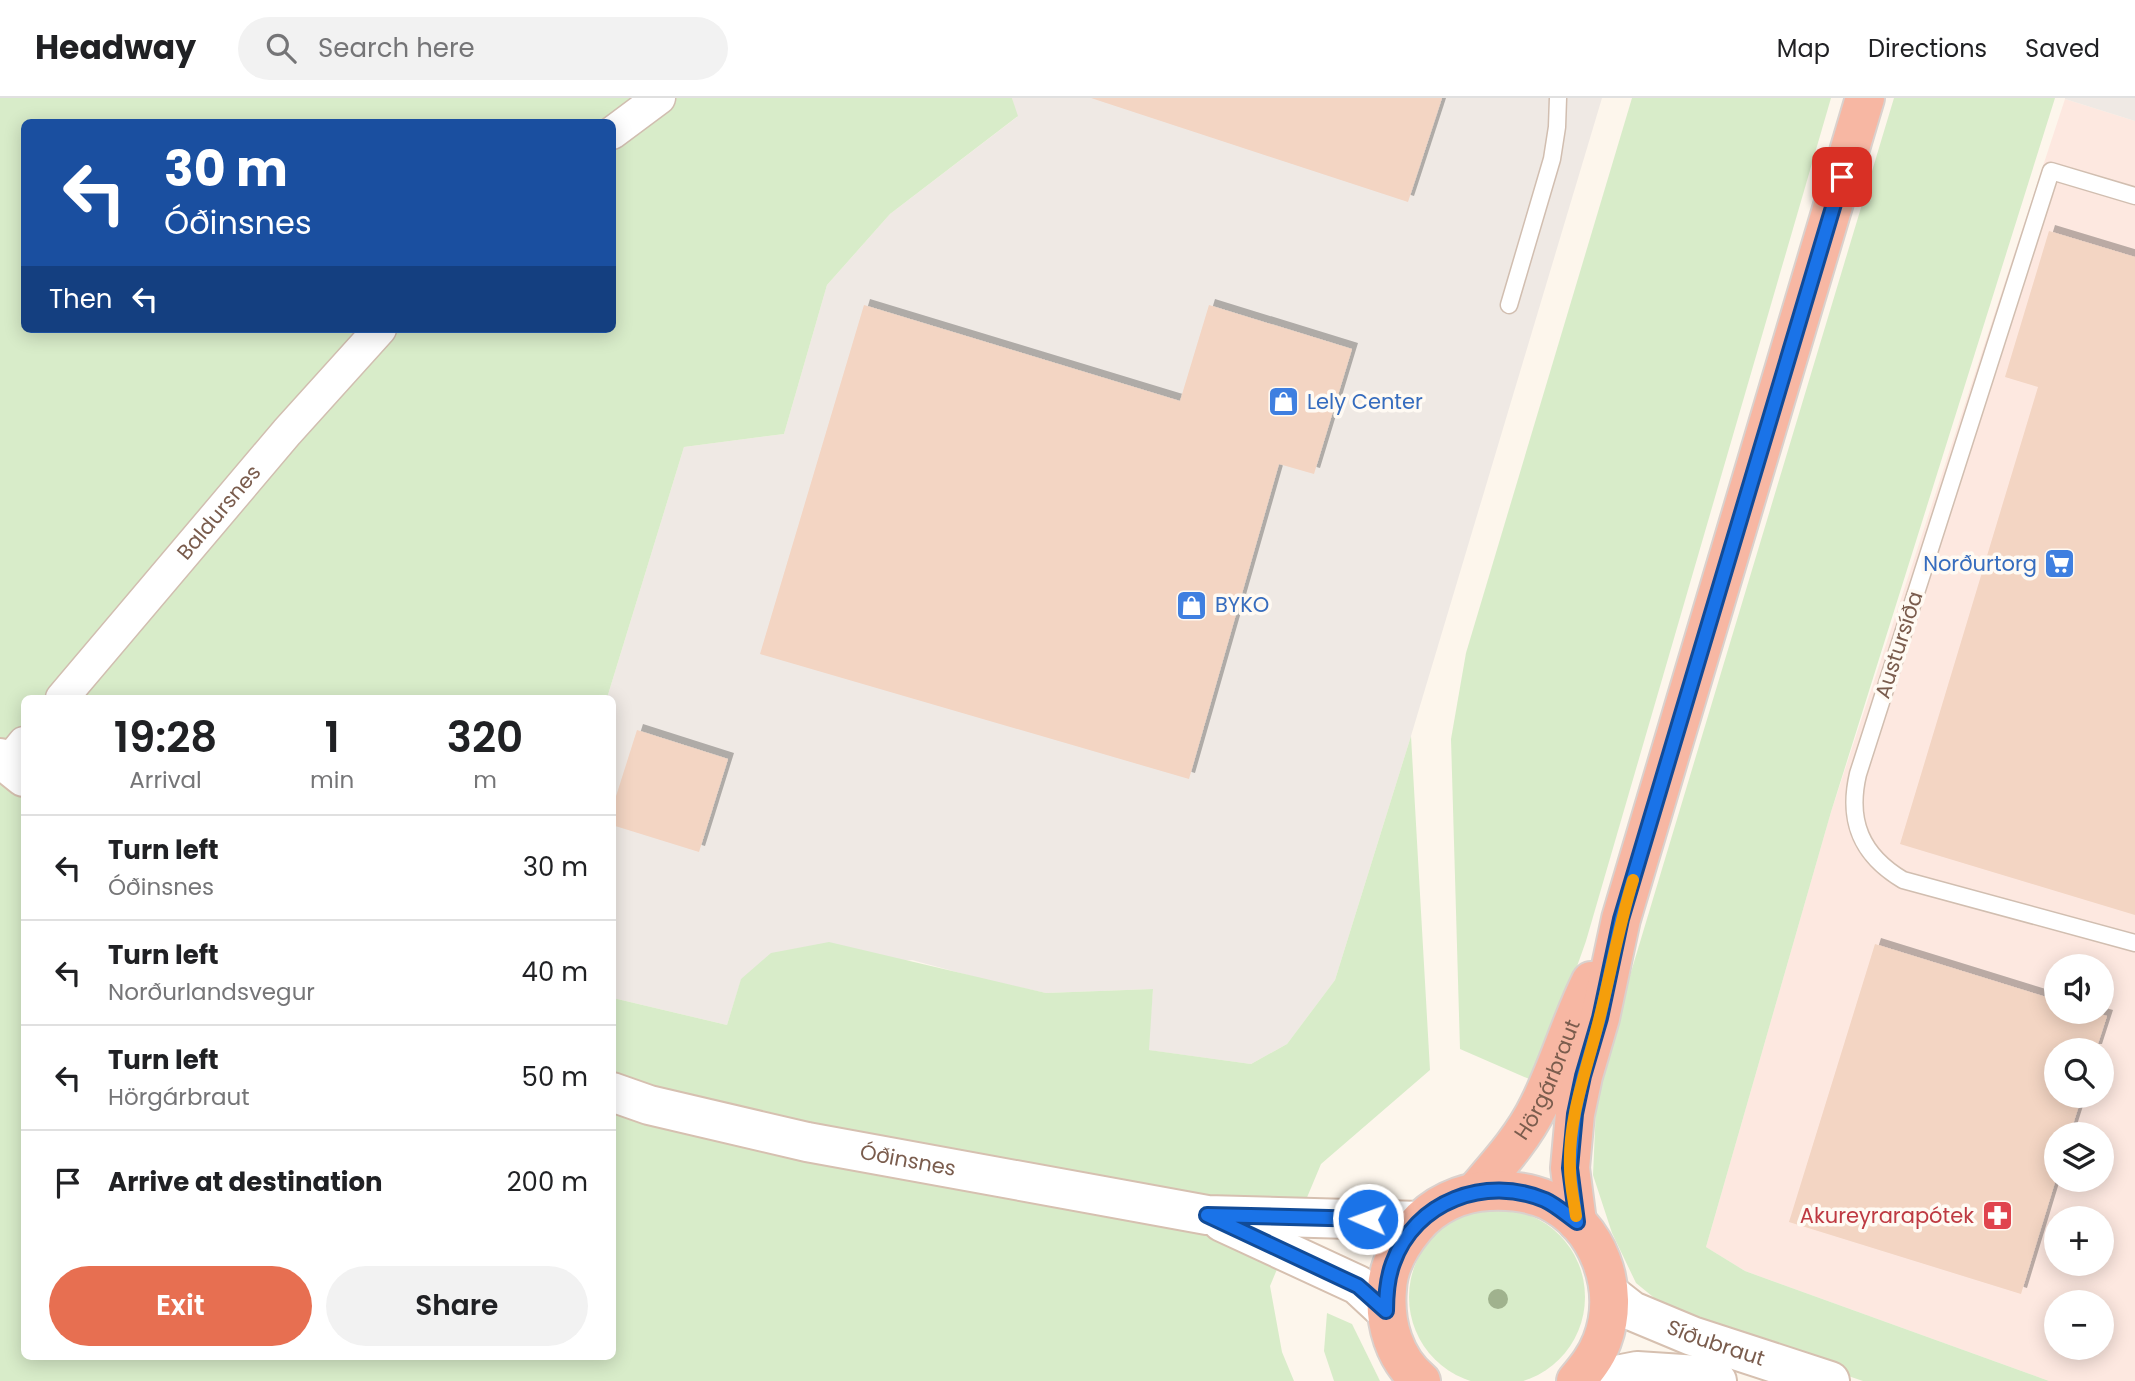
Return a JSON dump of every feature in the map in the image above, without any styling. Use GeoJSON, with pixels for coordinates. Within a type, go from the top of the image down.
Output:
{"type":"FeatureCollection","features":[{"type":"Feature","properties":{"kind":"highway","name":"Hörgárbraut"},"geometry":{"type":"LineString","coordinates":[[1577,1222],[1570,1168],[1575,1114],[1600,1018],[1621,919],[1865,98]]}},
{"type":"Feature","properties":{"kind":"highway","name":"Hörgárbraut"},"geometry":{"type":"LineString","coordinates":[[1475,1192],[1514,1148],[1539,1105],[1575,1012],[1621,919]]}},
{"type":"Feature","properties":{"kind":"highway"},"geometry":{"type":"LineString","coordinates":[[1417,1379],[1400,1357],[1391,1335],[1386,1311],[1387,1286],[1393,1262],[1420,1221],[1436,1208],[1475,1192],[1511,1190],[1547,1200],[1577,1222],[1600,1254],[1609,1293],[1609,1318],[1602,1342],[1590,1364],[1576,1381]]}},
{"type":"Feature","properties":{"kind":"street"},"geometry":{"type":"LineString","coordinates":[[616,130],[659,98]]}},
{"type":"Feature","properties":{"kind":"street","name":"Baldursnes"},"geometry":{"type":"LineString","coordinates":[[65,695],[287,432],[376,333]]}},
{"type":"Feature","properties":{"kind":"street","name":"Óðinsnes"},"geometry":{"type":"LineString","coordinates":[[616,1093],[649,1105],[807,1142],[1207,1215],[1420,1221]]}},
{"type":"Feature","properties":{"kind":"street","name":"Óðinsnes"},"geometry":{"type":"LineString","coordinates":[[1207,1215],[1358,1286],[1386,1311]]}},
{"type":"Feature","properties":{"kind":"street","name":"Síðubraut"},"geometry":{"type":"LineString","coordinates":[[1609,1293],[1632,1311],[1692,1336],[1830,1381]]}},
{"type":"Feature","properties":{"kind":"street","name":"Síðubraut"},"geometry":{"type":"LineString","coordinates":[[1586,1381],[1637,1371],[1698,1375],[1717,1381]]}},
{"type":"Feature","properties":{"kind":"lane"},"geometry":{"type":"LineString","coordinates":[[1509,305],[1552,159],[1558,98]]}},
{"type":"Feature","properties":{"kind":"lane","name":"Austursíða"},"geometry":{"type":"LineString","coordinates":[[2135,196],[2050,171],[1858,774],[1854,810],[1857,828],[1874,859],[1903,880],[2135,943]]}},
{"type":"Feature","properties":{"kind":"shaded area"},"geometry":{"type":"Polygon","coordinates":[[[1012,98],[1602,98],[1335,980],[1287,1044],[1251,1064],[1148,1050],[1153,989],[1046,993],[912,960],[741,980],[727,1025],[616,999],[616,695],[608,695],[684,447],[784,434],[827,285],[890,214],[1017,117],[1012,98]]]}},
{"type":"Feature","properties":{"kind":"shaded area"},"geometry":{"type":"Polygon","coordinates":[[[2135,98],[2135,121],[2065,99],[2135,98]]]}},
{"type":"Feature","properties":{"kind":"shaded area"},"geometry":{"type":"Polygon","coordinates":[[[2065,99],[2135,121],[2135,1381],[2049,1381],[1745,1271],[1706,1247],[1831,812],[2065,99]]]}},
{"type":"Feature","properties":{"kind":"green space"},"geometry":{"type":"Polygon","coordinates":[[[0,98],[1012,98],[1018,116],[890,214],[827,285],[784,434],[684,447],[608,695],[21,695],[21,1360],[616,1360],[616,999],[727,1025],[741,979],[771,953],[829,942],[1046,993],[1153,989],[1149,1050],[1251,1064],[1287,1044],[1335,980],[1411,736],[1430,1070],[1321,1164],[1270,1286],[1282,1352],[1294,1381],[0,1381],[0,98]]]}},
{"type":"Feature","properties":{"kind":"green space"},"geometry":{"type":"Polygon","coordinates":[[[1632,98],[1831,98],[1586,941],[1536,1082],[1460,1049],[1451,739],[1466,653],[1632,98]]]}},
{"type":"Feature","properties":{"kind":"green space"},"geometry":{"type":"Polygon","coordinates":[[[1894,98],[2055,98],[1831,812],[1706,1247],[1745,1271],[2049,1381],[1863,1381],[1680,1319],[1636,1283],[1612,1233],[1593,1175],[1597,1085],[1894,98]]]}},
{"type":"Feature","properties":{"kind":"green space"},"geometry":{"type":"Polygon","coordinates":[[[1480,1210],[1514,1210],[1546,1223],[1560,1234],[1571,1248],[1584,1280],[1584,1314],[1571,1346],[1560,1360],[1546,1371],[1521,1382],[1473,1382],[1448,1371],[1434,1360],[1423,1346],[1410,1314],[1410,1280],[1423,1248],[1434,1234],[1448,1223],[1480,1210]]]}},
{"type":"Feature","properties":{"kind":"green space"},"geometry":{"type":"Polygon","coordinates":[[[1327,1313],[1352,1324],[1380,1381],[1334,1381],[1324,1351],[1327,1313]]]}},
{"type":"Feature","properties":{"kind":"building"},"geometry":{"type":"Polygon","coordinates":[[[1091,98],[1442,98],[1408,202],[1091,98]]]}},
{"type":"Feature","properties":{"kind":"building","name":"Norðurtorg"},"geometry":{"type":"Polygon","coordinates":[[[2049,231],[2135,257],[2135,915],[1900,844],[2038,387],[2005,377],[2049,231]]]}},
{"type":"Feature","properties":{"kind":"building"},"geometry":{"type":"Polygon","coordinates":[[[864,305],[1180,401],[1209,305],[1352,349],[1314,474],[1279,464],[1189,779],[760,654],[864,305]]]}},
{"type":"Feature","properties":{"kind":"building"},"geometry":{"type":"Polygon","coordinates":[[[637,730],[728,759],[699,852],[616,826],[616,796],[637,730]]]}},
{"type":"Feature","properties":{"kind":"building"},"geometry":{"type":"Polygon","coordinates":[[[1875,944],[2044,996],[2044,1024],[2104,1024],[2100,1038],[2044,1038],[2044,1108],[2078,1108],[2074,1122],[2044,1122],[2044,1192],[2052,1192],[2048,1206],[2044,1206],[2044,1218],[2021,1294],[1789,1222],[1875,944]]]}},
{"type":"Feature","properties":{"kind":"slow traffic"},"geometry":{"type":"LineString","coordinates":[[1576,1216],[1570,1168],[1575,1114],[1600,1018],[1621,919],[1633,880]]}},
{"type":"Feature","properties":{"kind":"place","name":"Lely Center"},"geometry":{"type":"Point","coordinates":[1284,402]}},
{"type":"Feature","properties":{"kind":"place","name":"Norðurtorg"},"geometry":{"type":"Point","coordinates":[2060,564]}},
{"type":"Feature","properties":{"kind":"place","name":"BYKO"},"geometry":{"type":"Point","coordinates":[1192,605]}},
{"type":"Feature","properties":{"kind":"place","name":"Akureyrarapótek"},"geometry":{"type":"Point","coordinates":[1997,1216]}},
{"type":"Feature","properties":{"kind":"route"},"geometry":{"type":"LineString","coordinates":[[1368,1219],[1207,1215],[1358,1286],[1386,1311],[1387,1286],[1393,1262],[1405,1240],[1420,1221],[1455,1198],[1475,1192],[1511,1190],[1547,1200],[1577,1222],[1570,1168],[1575,1114],[1600,1018],[1621,919],[1842,177]]}}]}
